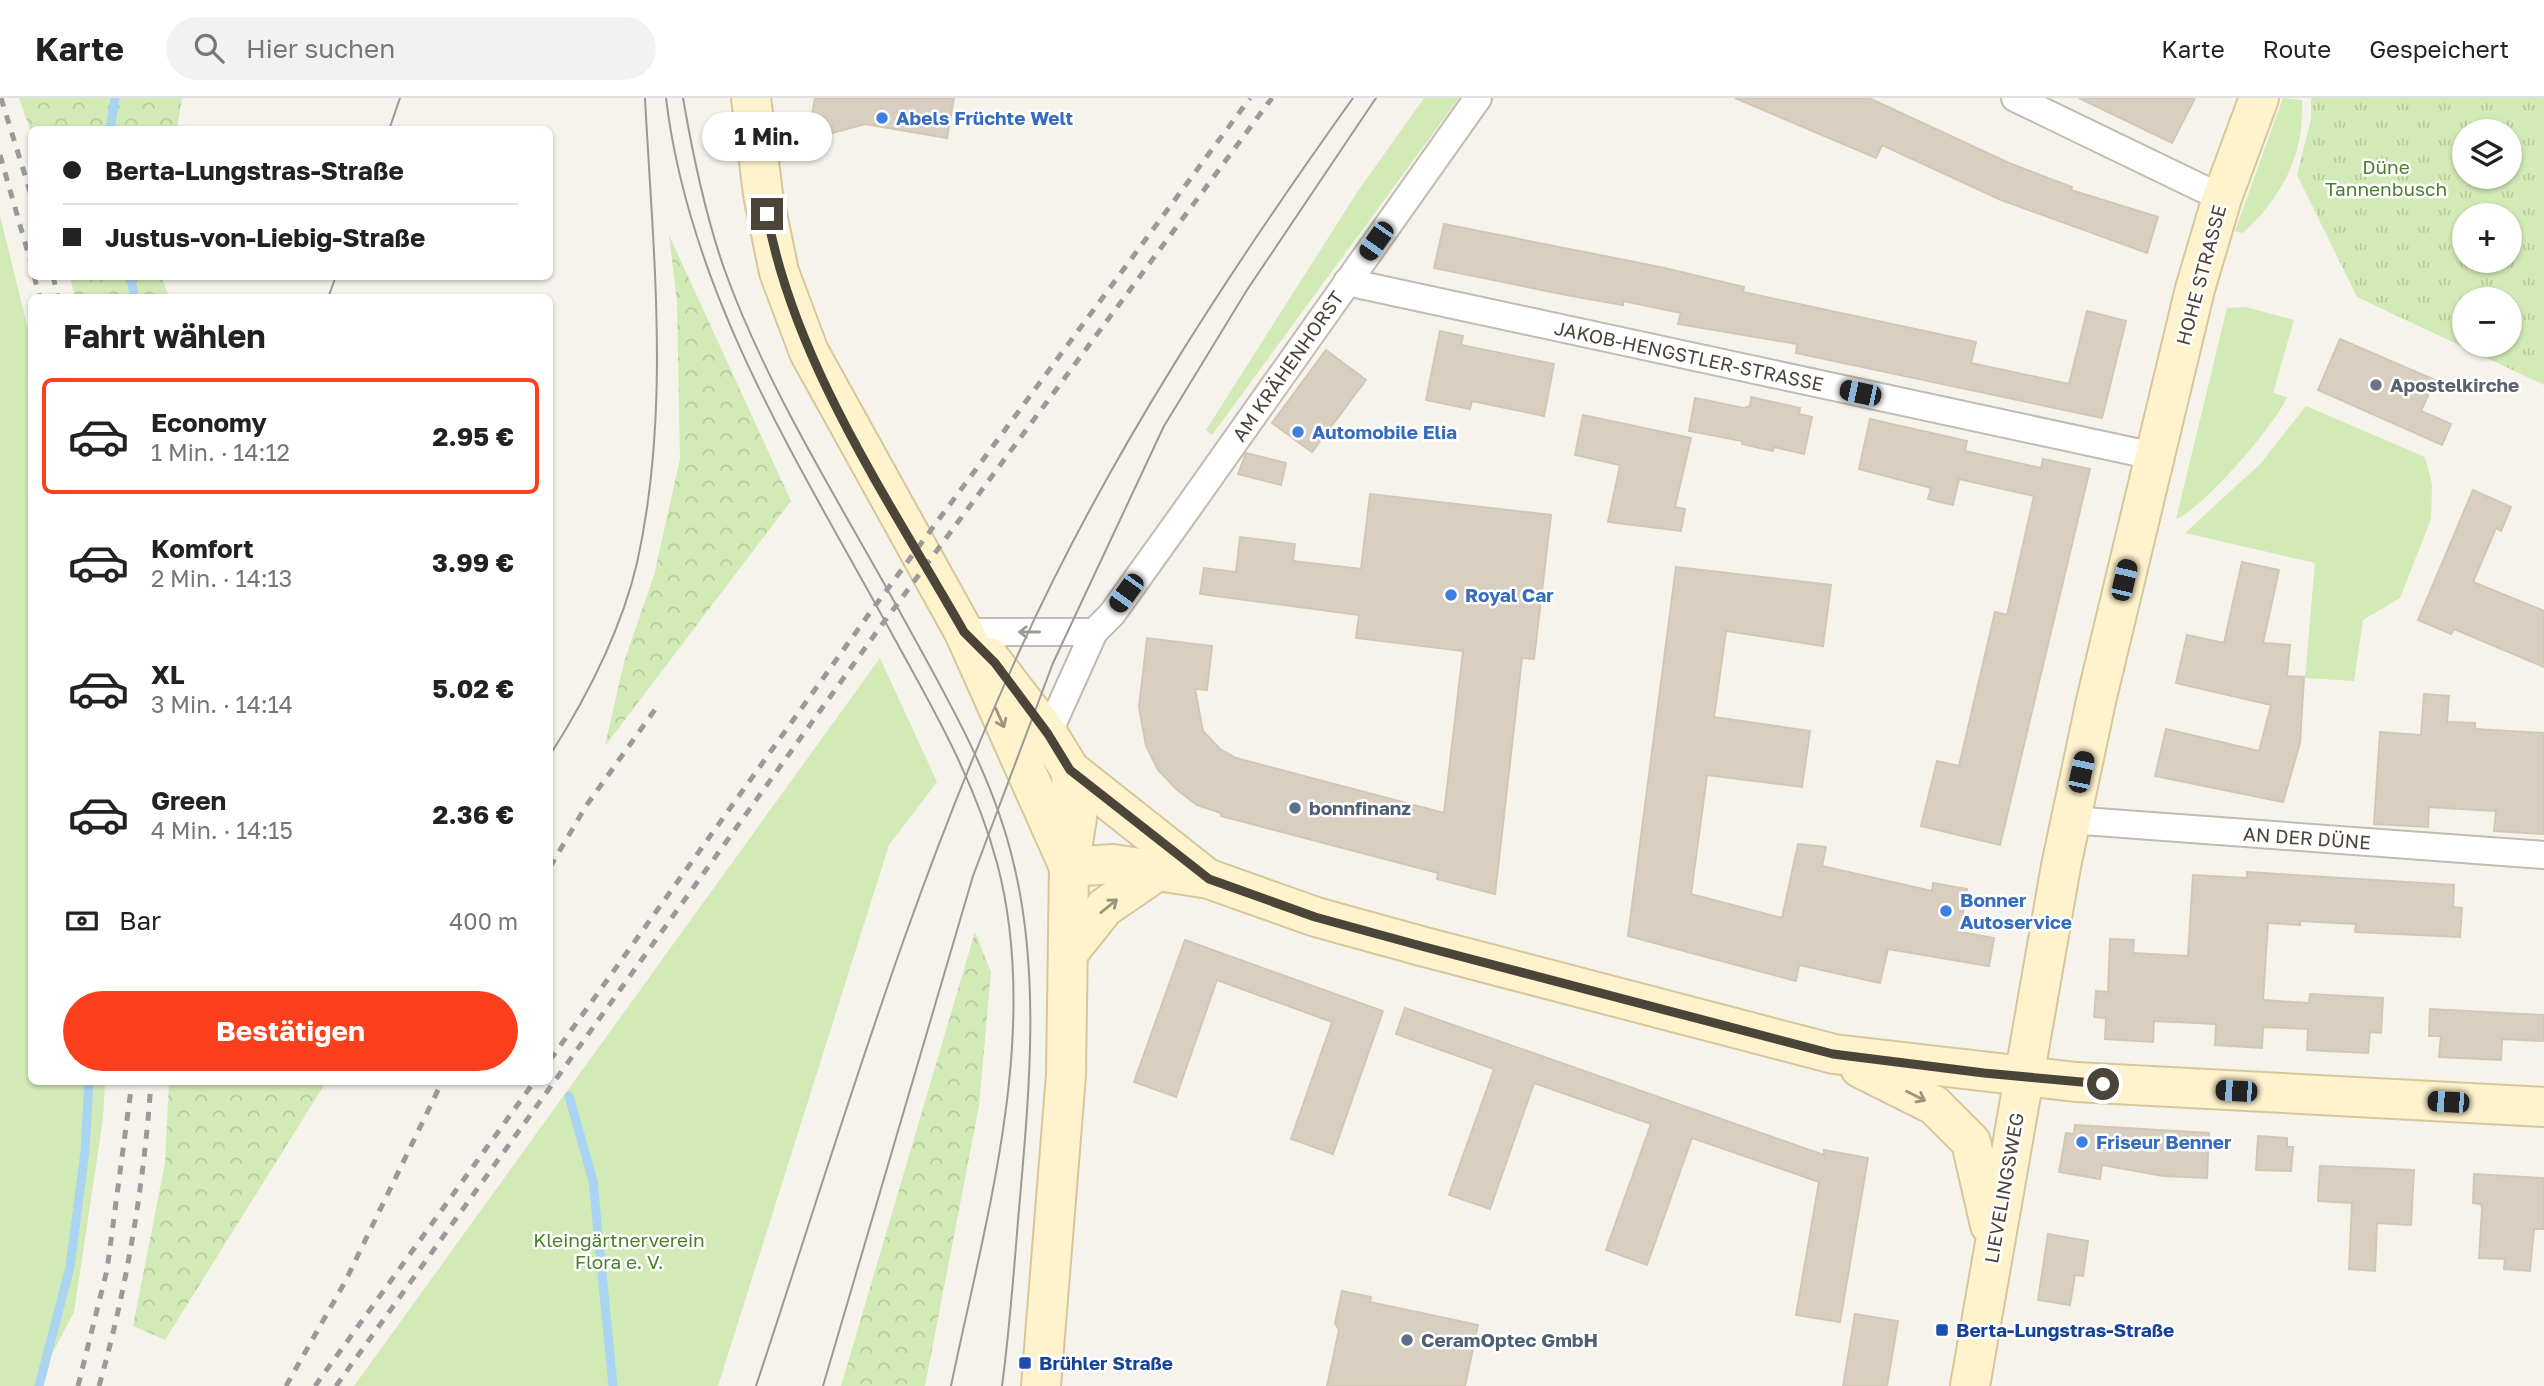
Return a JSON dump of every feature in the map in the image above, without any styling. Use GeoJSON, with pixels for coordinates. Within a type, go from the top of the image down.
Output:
{"type":"FeatureCollection","features":[{"type":"Feature","properties":{"kind":"street"},"geometry":{"type":"LineString","coordinates":[[751,98],[763,194],[779,272],[809,352],[964,632],[1069,867]]}},
{"type":"Feature","properties":{"kind":"street","name":"AM KRÄHENHORST"},"geometry":{"type":"LineString","coordinates":[[1048,734],[1094,632],[1112,614],[1478,98]]}},
{"type":"Feature","properties":{"kind":"street"},"geometry":{"type":"LineString","coordinates":[[2015,98],[2222,198]]}},
{"type":"Feature","properties":{"kind":"street","name":"HOHE STRASSE"},"geometry":{"type":"LineString","coordinates":[[2154,456],[2195,289],[2222,198],[2259,98]]}},
{"type":"Feature","properties":{"kind":"street","name":"JAKOB-HENGSTLER-STRASSE"},"geometry":{"type":"LineString","coordinates":[[1347,282],[2154,456]]}},
{"type":"Feature","properties":{"kind":"street","name":"LIEVELINGSWEG"},"geometry":{"type":"LineString","coordinates":[[1970,1386],[2070,820],[2154,456]]}},
{"type":"Feature","properties":{"kind":"street"},"geometry":{"type":"LineString","coordinates":[[964,632],[1094,632]]}},
{"type":"Feature","properties":{"kind":"street"},"geometry":{"type":"LineString","coordinates":[[964,632],[995,663],[1048,734],[1070,770],[1209,879]]}},
{"type":"Feature","properties":{"kind":"street"},"geometry":{"type":"LineString","coordinates":[[1041,1386],[1066,1075],[1069,867],[1077,818],[1070,770]]}},
{"type":"Feature","properties":{"kind":"street","name":"AN DER DÜNE"},"geometry":{"type":"LineString","coordinates":[[2070,820],[2544,855]]}},
{"type":"Feature","properties":{"kind":"street"},"geometry":{"type":"LineString","coordinates":[[1069,867],[1113,863],[1209,879],[1315,917],[1833,1054],[2023,1077],[2544,1107]]}},
{"type":"Feature","properties":{"kind":"street"},"geometry":{"type":"LineString","coordinates":[[1069,952],[1105,907],[1159,870]]}},
{"type":"Feature","properties":{"kind":"street"},"geometry":{"type":"LineString","coordinates":[[1833,1054],[1934,1105],[1971,1142],[1994,1247]]}},
{"type":"Feature","properties":{"kind":"green space"},"geometry":{"type":"Polygon","coordinates":[[[19,98],[182,98],[177,126],[29,126],[19,98]]]}},
{"type":"Feature","properties":{"kind":"green space"},"geometry":{"type":"Polygon","coordinates":[[[1424,98],[1459,98],[1212,435],[1206,430],[1358,191],[1424,98]]]}},
{"type":"Feature","properties":{"kind":"green space"},"geometry":{"type":"Polygon","coordinates":[[[2283,98],[2302,100],[2300,138],[2295,156],[2280,189],[2269,205],[2243,233],[2235,231],[2283,98]]]}},
{"type":"Feature","properties":{"kind":"green space","name":"Düne Tannenbusch"},"geometry":{"type":"Polygon","coordinates":[[[2311,98],[2544,98],[2544,385],[2484,357],[2522,357],[2522,287],[2452,287],[2452,342],[2357,297],[2297,175],[2311,119],[2311,98]]]}},
{"type":"Feature","properties":{"kind":"green space"},"geometry":{"type":"Polygon","coordinates":[[[0,216],[28,329],[28,1085],[105,1085],[103,1119],[74,1312],[35,1386],[0,1386],[0,216]]]}},
{"type":"Feature","properties":{"kind":"green space"},"geometry":{"type":"Polygon","coordinates":[[[669,235],[791,501],[605,746],[624,662],[654,575],[680,459],[677,302],[669,235]]]}},
{"type":"Feature","properties":{"kind":"green space"},"geometry":{"type":"Polygon","coordinates":[[[71,280],[163,280],[168,294],[74,294],[71,280]]]}},
{"type":"Feature","properties":{"kind":"green space"},"geometry":{"type":"Polygon","coordinates":[[[2246,307],[2294,320],[2273,393],[2287,397],[2269,426],[2220,484],[2176,519],[2227,308],[2246,307]]]}},
{"type":"Feature","properties":{"kind":"green space"},"geometry":{"type":"Polygon","coordinates":[[[2306,406],[2425,457],[2432,484],[2431,519],[2400,598],[2363,620],[2354,681],[2305,678],[2315,563],[2185,533],[2261,463],[2306,406]]]}},
{"type":"Feature","properties":{"kind":"green space","name":"Kleingärtnerverein Flora e. V."},"geometry":{"type":"Polygon","coordinates":[[[880,658],[937,782],[889,845],[718,1386],[354,1386],[880,658]]]}},
{"type":"Feature","properties":{"kind":"green space"},"geometry":{"type":"Polygon","coordinates":[[[975,932],[991,972],[979,1106],[925,1386],[841,1386],[975,932]]]}},
{"type":"Feature","properties":{"kind":"green space"},"geometry":{"type":"Polygon","coordinates":[[[169,1085],[324,1085],[165,1340],[133,1326],[165,1163],[169,1085]]]}},
{"type":"Feature","properties":{"kind":"building","name":"Abels Früchte Welt"},"geometry":{"type":"Polygon","coordinates":[[[815,98],[954,98],[947,138],[865,124],[818,137],[812,115],[815,98]]]}},
{"type":"Feature","properties":{"kind":"building"},"geometry":{"type":"Polygon","coordinates":[[[1735,98],[1869,98],[2009,163],[2072,187],[2071,190],[2158,217],[2147,253],[2001,200],[1882,145],[1876,158],[1735,98]]]}},
{"type":"Feature","properties":{"kind":"building"},"geometry":{"type":"Polygon","coordinates":[[[2079,98],[2195,98],[2172,143],[2079,98]]]}},
{"type":"Feature","properties":{"kind":"building"},"geometry":{"type":"Polygon","coordinates":[[[1444,224],[1660,267],[1744,287],[1743,292],[1976,342],[1971,363],[2069,384],[2087,311],[2126,321],[2102,418],[1796,353],[1797,344],[1678,324],[1681,313],[1623,301],[1623,305],[1566,295],[1434,268],[1444,224]]]}},
{"type":"Feature","properties":{"kind":"building"},"geometry":{"type":"Polygon","coordinates":[[[1440,331],[1463,336],[1461,345],[1554,364],[1544,416],[1472,401],[1470,409],[1426,400],[1440,331]]]}},
{"type":"Feature","properties":{"kind":"building","name":"Apostelkirche"},"geometry":{"type":"Polygon","coordinates":[[[2340,339],[2435,380],[2421,411],[2451,424],[2442,445],[2318,390],[2340,339]]]}},
{"type":"Feature","properties":{"kind":"building"},"geometry":{"type":"Polygon","coordinates":[[[1326,350],[1366,380],[1312,452],[1272,423],[1326,350]]]}},
{"type":"Feature","properties":{"kind":"building"},"geometry":{"type":"Polygon","coordinates":[[[1751,397],[1800,408],[1799,414],[1812,417],[1804,454],[1774,447],[1773,451],[1742,444],[1742,441],[1689,431],[1695,398],[1744,408],[1750,406],[1751,397]]]}},
{"type":"Feature","properties":{"kind":"building"},"geometry":{"type":"Polygon","coordinates":[[[1583,415],[1691,438],[1675,507],[1685,509],[1681,531],[1608,522],[1620,465],[1575,455],[1583,415]]]}},
{"type":"Feature","properties":{"kind":"building"},"geometry":{"type":"Polygon","coordinates":[[[1870,419],[1967,441],[1965,451],[2041,468],[2043,459],[2090,469],[2000,845],[1921,826],[1937,761],[1959,766],[1995,612],[2007,615],[2034,496],[1959,479],[1953,505],[1928,499],[1931,488],[1859,469],[1870,419]]]}},
{"type":"Feature","properties":{"kind":"building"},"geometry":{"type":"Polygon","coordinates":[[[1246,453],[1286,463],[1281,485],[1238,474],[1246,453]]]}},
{"type":"Feature","properties":{"kind":"building"},"geometry":{"type":"Polygon","coordinates":[[[2473,490],[2511,507],[2501,531],[2496,528],[2473,582],[2544,611],[2544,667],[2454,629],[2451,634],[2418,620],[2473,490]]]}},
{"type":"Feature","properties":{"kind":"building"},"geometry":{"type":"Polygon","coordinates":[[[1370,494],[1551,515],[1534,659],[1522,658],[1495,894],[1437,879],[1438,873],[1221,816],[1221,813],[1197,805],[1176,789],[1158,770],[1146,746],[1139,707],[1147,638],[1212,646],[1207,690],[1195,689],[1203,731],[1220,749],[1236,758],[1444,813],[1463,651],[1356,638],[1359,615],[1200,594],[1204,568],[1236,572],[1240,537],[1295,544],[1293,561],[1361,569],[1370,494]]]}},
{"type":"Feature","properties":{"kind":"building"},"geometry":{"type":"Polygon","coordinates":[[[2242,562],[2279,570],[2263,643],[2290,645],[2287,676],[2304,677],[2300,743],[2283,802],[2155,776],[2166,729],[2259,751],[2271,705],[2176,683],[2187,635],[2224,643],[2242,562]]]}},
{"type":"Feature","properties":{"kind":"building"},"geometry":{"type":"Polygon","coordinates":[[[1676,567],[1831,585],[1823,646],[1726,631],[1714,717],[1810,731],[1802,787],[1707,775],[1691,894],[1782,918],[1798,844],[1826,847],[1822,866],[1932,891],[1933,883],[1967,889],[1960,932],[1994,938],[1989,966],[1888,949],[1880,983],[1799,965],[1796,981],[1628,936],[1676,567]]]}},
{"type":"Feature","properties":{"kind":"building"},"geometry":{"type":"Polygon","coordinates":[[[2424,694],[2449,696],[2447,722],[2475,723],[2475,729],[2544,733],[2544,834],[2494,831],[2496,811],[2429,807],[2428,827],[2374,824],[2380,732],[2421,735],[2424,694]]]}},
{"type":"Feature","properties":{"kind":"building"},"geometry":{"type":"Polygon","coordinates":[[[2247,872],[2454,885],[2453,907],[2462,908],[2460,937],[2355,932],[2356,924],[2300,921],[2300,925],[2268,923],[2263,1000],[2309,1003],[2310,994],[2383,998],[2381,1033],[2370,1032],[2368,1053],[2307,1050],[2308,1029],[2263,1027],[2262,1048],[2215,1045],[2216,1024],[2154,1021],[2153,1042],[2105,1039],[2106,1018],[2094,1017],[2096,991],[2108,992],[2110,939],[2134,940],[2133,953],[2188,956],[2193,875],[2247,878],[2247,872]]]}},
{"type":"Feature","properties":{"kind":"building"},"geometry":{"type":"Polygon","coordinates":[[[1185,940],[1383,1011],[1333,1154],[1291,1139],[1332,1022],[1217,980],[1176,1097],[1134,1082],[1185,940]]]}},
{"type":"Feature","properties":{"kind":"building"},"geometry":{"type":"Polygon","coordinates":[[[1405,1008],[1824,1155],[1824,1150],[1868,1158],[1840,1322],[1796,1315],[1819,1182],[1692,1138],[1647,1265],[1606,1250],[1651,1124],[1534,1083],[1490,1209],[1449,1195],[1494,1069],[1396,1034],[1405,1008]]]}},
{"type":"Feature","properties":{"kind":"building"},"geometry":{"type":"Polygon","coordinates":[[[2430,1009],[2544,1015],[2544,1041],[2502,1039],[2501,1060],[2439,1057],[2441,1036],[2429,1036],[2430,1009]]]}},
{"type":"Feature","properties":{"kind":"building"},"geometry":{"type":"Polygon","coordinates":[[[2075,1125],[2209,1133],[2207,1178],[2163,1176],[2102,1165],[2100,1179],[2059,1172],[2066,1133],[2074,1134],[2075,1125]]]}},
{"type":"Feature","properties":{"kind":"building"},"geometry":{"type":"Polygon","coordinates":[[[2258,1136],[2287,1138],[2287,1147],[2293,1147],[2291,1171],[2256,1170],[2258,1136]]]}},
{"type":"Feature","properties":{"kind":"building"},"geometry":{"type":"Polygon","coordinates":[[[2320,1166],[2414,1170],[2411,1225],[2377,1223],[2375,1271],[2349,1269],[2352,1203],[2318,1201],[2320,1166]]]}},
{"type":"Feature","properties":{"kind":"building"},"geometry":{"type":"Polygon","coordinates":[[[2474,1174],[2544,1178],[2544,1229],[2534,1229],[2530,1271],[2504,1269],[2505,1259],[2479,1258],[2482,1209],[2481,1204],[2473,1203],[2474,1174]]]}},
{"type":"Feature","properties":{"kind":"building"},"geometry":{"type":"Polygon","coordinates":[[[2048,1234],[2088,1241],[2083,1276],[2075,1275],[2070,1305],[2038,1300],[2048,1234]]]}},
{"type":"Feature","properties":{"kind":"building","name":"CeramOptec GmbH"},"geometry":{"type":"Polygon","coordinates":[[[1342,1291],[1371,1297],[1370,1302],[1478,1325],[1465,1386],[1327,1386],[1339,1330],[1335,1323],[1342,1291]]]}},
{"type":"Feature","properties":{"kind":"building"},"geometry":{"type":"Polygon","coordinates":[[[1855,1314],[1898,1321],[1887,1386],[1843,1386],[1855,1314]]]}},
{"type":"Feature","properties":{"kind":"waterway"},"geometry":{"type":"LineString","coordinates":[[111,126],[115,98]]}},
{"type":"Feature","properties":{"kind":"waterway"},"geometry":{"type":"LineString","coordinates":[[131,280],[134,294]]}},
{"type":"Feature","properties":{"kind":"waterway"},"geometry":{"type":"LineString","coordinates":[[39,1386],[70,1267],[85,1151],[89,1085]]}},
{"type":"Feature","properties":{"kind":"waterway"},"geometry":{"type":"LineString","coordinates":[[569,1096],[593,1181],[613,1386]]}},
{"type":"Feature","properties":{"kind":"tram line"},"geometry":{"type":"LineString","coordinates":[[390,126],[400,98]]}},
{"type":"Feature","properties":{"kind":"tram line"},"geometry":{"type":"LineString","coordinates":[[553,750],[590,687],[622,614],[637,563],[647,505],[654,448],[657,331],[645,98]]}},
{"type":"Feature","properties":{"kind":"tram line"},"geometry":{"type":"LineString","coordinates":[[666,98],[679,172],[699,244],[725,314],[790,448],[954,751],[978,806],[997,863],[1009,927],[1014,992],[1011,1059],[1004,1126],[992,1192],[951,1386]]}},
{"type":"Feature","properties":{"kind":"tram line"},"geometry":{"type":"LineString","coordinates":[[683,98],[711,229],[742,315],[783,402],[965,733],[993,796],[1013,861],[1022,903],[1027,947],[1030,1034],[1023,1166],[1002,1386]]}},
{"type":"Feature","properties":{"kind":"tram line"},"geometry":{"type":"LineString","coordinates":[[756,1386],[910,922],[944,830],[1020,650],[1092,506],[1173,366],[1216,298],[1353,98]]}},
{"type":"Feature","properties":{"kind":"tram line"},"geometry":{"type":"LineString","coordinates":[[823,1386],[973,876],[1053,663],[1164,426],[1247,290],[1376,98]]}},
{"type":"Feature","properties":{"kind":"tram line"},"geometry":{"type":"LineString","coordinates":[[329,294],[335,280]]}},
{"type":"Feature","properties":{"kind":"railway"},"geometry":{"type":"LineString","coordinates":[[1,98],[28,185]]}},
{"type":"Feature","properties":{"kind":"railway"},"geometry":{"type":"LineString","coordinates":[[553,1056],[869,614],[1250,98]]}},
{"type":"Feature","properties":{"kind":"railway"},"geometry":{"type":"LineString","coordinates":[[553,1083],[878,630],[1272,98]]}},
{"type":"Feature","properties":{"kind":"railway"},"geometry":{"type":"LineString","coordinates":[[0,155],[28,253]]}},
{"type":"Feature","properties":{"kind":"railway"},"geometry":{"type":"LineString","coordinates":[[35,280],[39,294]]}},
{"type":"Feature","properties":{"kind":"railway"},"geometry":{"type":"LineString","coordinates":[[54,280],[57,294]]}},
{"type":"Feature","properties":{"kind":"railway"},"geometry":{"type":"LineString","coordinates":[[553,862],[586,806],[659,704]]}},
{"type":"Feature","properties":{"kind":"railway"},"geometry":{"type":"LineString","coordinates":[[78,1386],[107,1270],[132,1085]]}},
{"type":"Feature","properties":{"kind":"railway"},"geometry":{"type":"LineString","coordinates":[[99,1386],[118,1312],[133,1236],[151,1085]]}},
{"type":"Feature","properties":{"kind":"railway"},"geometry":{"type":"LineString","coordinates":[[286,1386],[345,1282],[441,1085]]}},
{"type":"Feature","properties":{"kind":"railway"},"geometry":{"type":"LineString","coordinates":[[315,1386],[532,1085]]}},
{"type":"Feature","properties":{"kind":"railway"},"geometry":{"type":"LineString","coordinates":[[336,1386],[552,1085]]}},
{"type":"Feature","properties":{"kind":"place","name":"Abels Früchte Welt"},"geometry":{"type":"Point","coordinates":[882,118]}},
{"type":"Feature","properties":{"kind":"place","name":"Apostelkirche"},"geometry":{"type":"Point","coordinates":[2376,385]}},
{"type":"Feature","properties":{"kind":"place","name":"Automobile Elia"},"geometry":{"type":"Point","coordinates":[1298,432]}},
{"type":"Feature","properties":{"kind":"place","name":"Royal Car"},"geometry":{"type":"Point","coordinates":[1451,595]}},
{"type":"Feature","properties":{"kind":"place","name":"bonnfinanz"},"geometry":{"type":"Point","coordinates":[1295,808]}},
{"type":"Feature","properties":{"kind":"place","name":"Bonner Autoservice"},"geometry":{"type":"Point","coordinates":[1946,911]}},
{"type":"Feature","properties":{"kind":"place","name":"Friseur Benner"},"geometry":{"type":"Point","coordinates":[2082,1142]}},
{"type":"Feature","properties":{"kind":"place","name":"Berta-Lungstras-Straße"},"geometry":{"type":"Point","coordinates":[1942,1330]}},
{"type":"Feature","properties":{"kind":"place","name":"CeramOptec GmbH"},"geometry":{"type":"Point","coordinates":[1407,1340]}},
{"type":"Feature","properties":{"kind":"place","name":"Brühler Straße"},"geometry":{"type":"Point","coordinates":[1025,1363]}},
{"type":"Feature","properties":{"kind":"route"},"geometry":{"type":"LineString","coordinates":[[767,214],[779,272],[809,352],[964,632],[995,663],[1048,734],[1070,770],[1209,879],[1315,917],[1744,1033],[1833,1054],[1984,1073],[2103,1084]]}}]}
